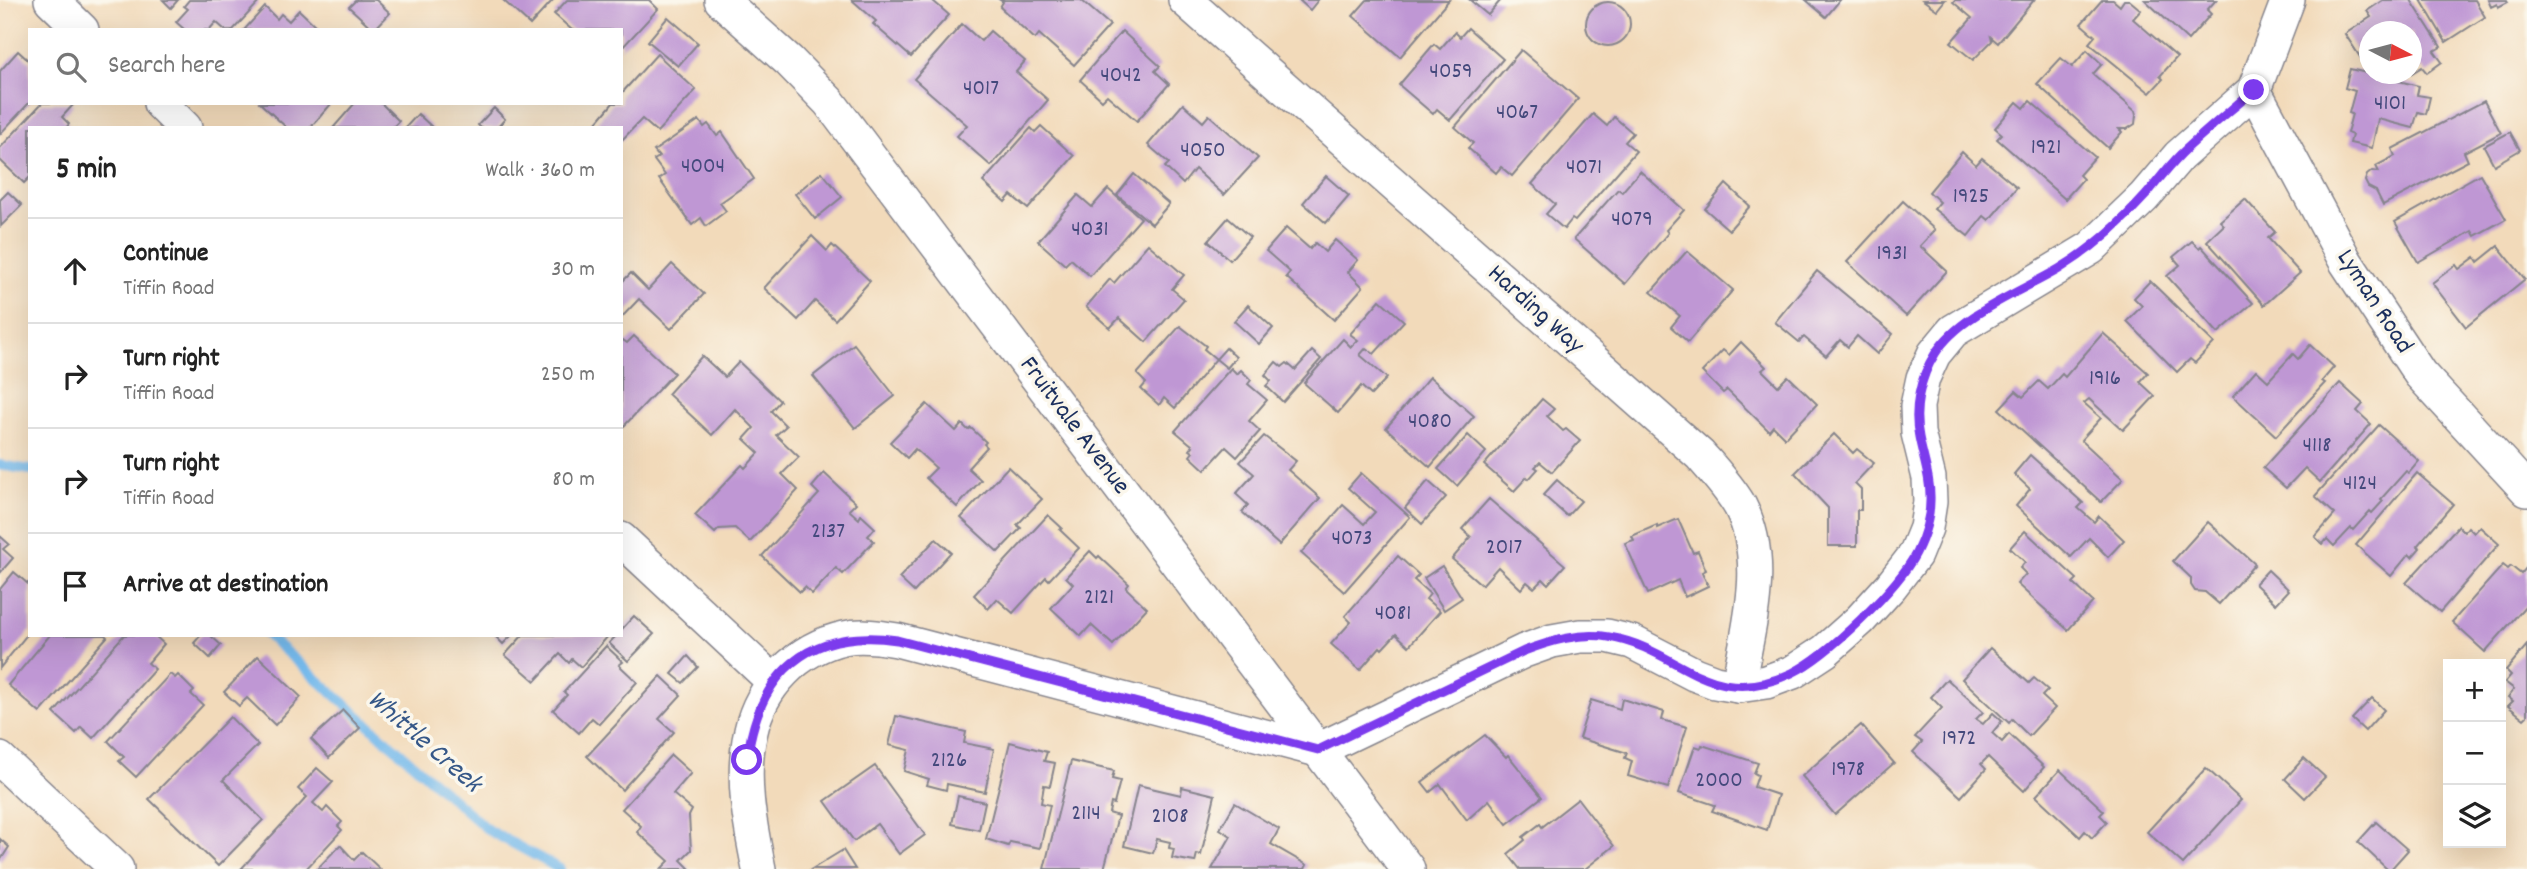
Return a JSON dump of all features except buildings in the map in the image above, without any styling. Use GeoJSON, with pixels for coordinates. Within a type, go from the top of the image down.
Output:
{"type":"FeatureCollection","features":[{"type":"Feature","properties":{"kind":"street"},"geometry":{"type":"LineString","coordinates":[[51,0],[80,28]]}},
{"type":"Feature","properties":{"kind":"street","name":"Harding Way"},"geometry":{"type":"LineString","coordinates":[[1185,0],[1700,455],[1722,479],[1744,517],[1751,536],[1755,568],[1753,600],[1738,686]]}},
{"type":"Feature","properties":{"kind":"street"},"geometry":{"type":"LineString","coordinates":[[759,869],[751,827],[747,760],[751,731],[759,706],[774,682],[793,662],[817,648],[844,638],[871,636],[897,640],[1318,750],[1552,640],[1606,636],[1632,642],[1694,674],[1738,686],[1766,682],[1793,672],[1825,651],[1860,620],[1915,555],[1926,528],[1930,502],[1929,478],[1918,433],[1917,406],[1923,378],[1934,354],[1953,331],[2091,248],[2144,197],[2179,156],[2254,90],[2288,0]]}},
{"type":"Feature","properties":{"kind":"street","name":"Fruitvale Avenue"},"geometry":{"type":"LineString","coordinates":[[728,2],[829,102],[1408,869]]}},
{"type":"Feature","properties":{"kind":"street","name":"Lyman Road"},"geometry":{"type":"LineString","coordinates":[[2254,90],[2346,262],[2420,374],[2527,490]]}},
{"type":"Feature","properties":{"kind":"street"},"geometry":{"type":"LineString","coordinates":[[162,105],[183,126]]}},
{"type":"Feature","properties":{"kind":"street"},"geometry":{"type":"LineString","coordinates":[[623,541],[774,682]]}},
{"type":"Feature","properties":{"kind":"street"},"geometry":{"type":"LineString","coordinates":[[0,759],[117,869]]}},
{"type":"Feature","properties":{"kind":"waterway","name":"Whittle Creek"},"geometry":{"type":"LineString","coordinates":[[0,465],[28,470]]}},
{"type":"Feature","properties":{"kind":"waterway","name":"Whittle Creek"},"geometry":{"type":"LineString","coordinates":[[269,637],[488,830],[560,869]]}},
{"type":"Feature","properties":{"kind":"route"},"geometry":{"type":"LineString","coordinates":[[747,760],[751,731],[759,706],[774,682],[793,662],[817,648],[844,638],[871,636],[897,640],[1318,750],[1552,640],[1606,636],[1632,642],[1694,674],[1738,686],[1766,682],[1793,672],[1825,651],[1860,620],[1915,555],[1926,528],[1930,502],[1929,478],[1918,433],[1917,406],[1923,378],[1934,354],[1953,331],[2091,248],[2144,197],[2179,156],[2254,90]]}}]}
